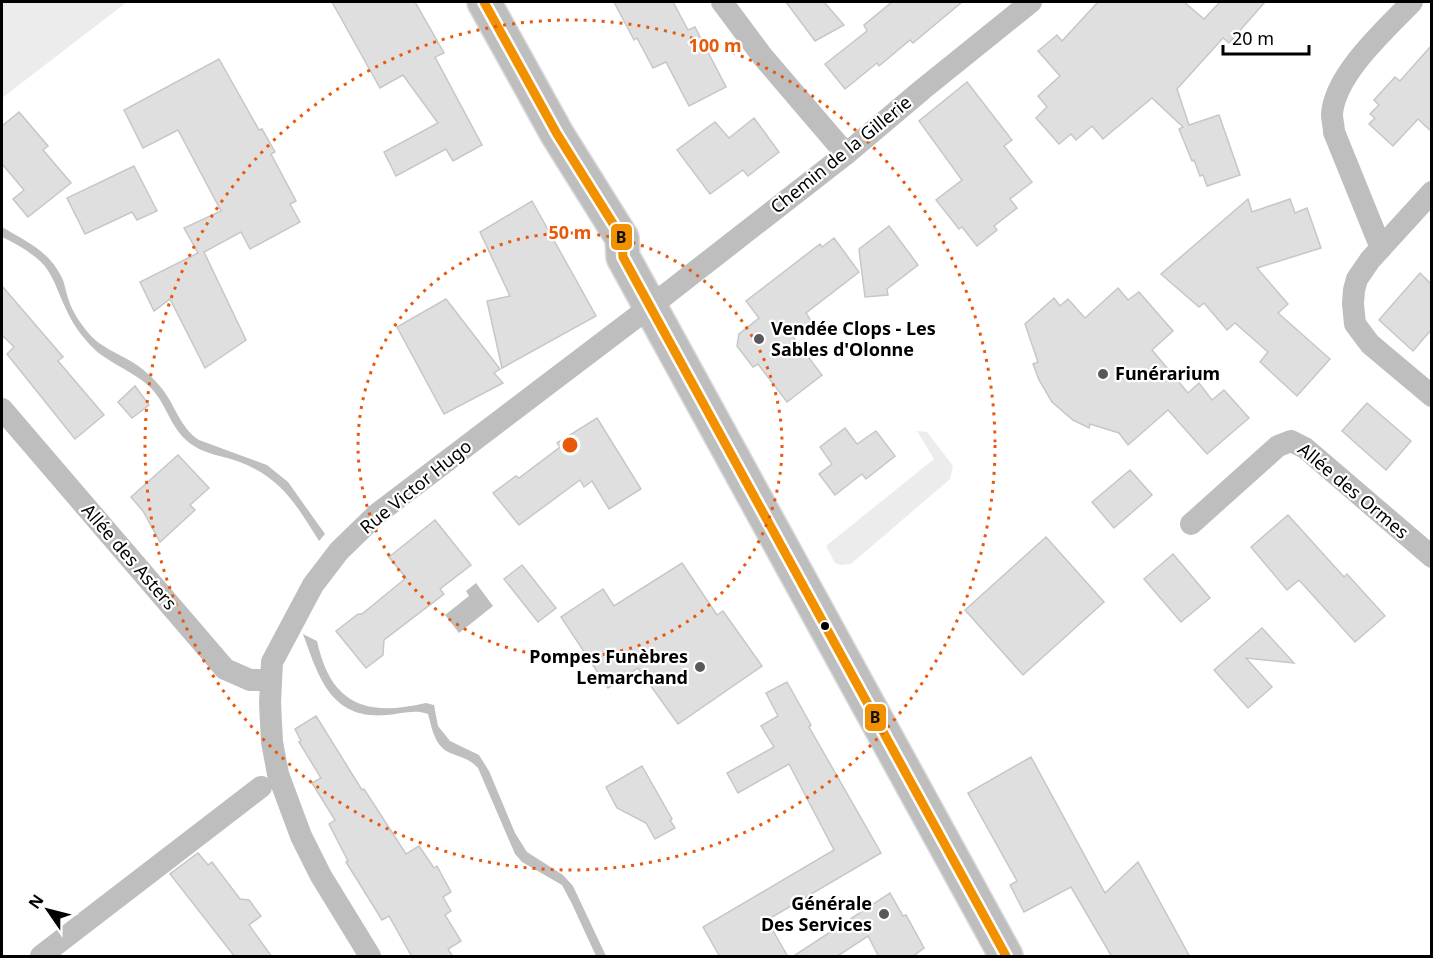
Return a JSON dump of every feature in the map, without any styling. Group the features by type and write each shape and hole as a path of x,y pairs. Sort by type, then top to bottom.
{"main road":[{"path":"484,2 557,134 622,238 623,257 1006,957"}],"street":[{"path":"722,2 763,57 846,154"},
{"name":"Chemin de la Gillerie","path":"651,306 846,154 1031,2"},
{"path":"1381,248 1334,132 1332,114 1336,95 1358,59 1412,2"},
{"path":"1431,192 1381,248 1357,279 1354,290 1355,324 1370,344 1431,396"},
{"name":"Rue Victor Hugo","path":"370,957 321,876 301,836 278,774 272,732 272,662 288,628 313,585 339,551 377,514 651,306"},
{"name":"Allée des Asters","path":"2,409 225,669 250,680 271,680"},
{"name":"Allée des Ormes","path":"1191,524 1278,446 1291,441 1305,448 1431,558"},
{"path":"41,957 261,787"}],"shaded area":[{"path":"2,2 127,2 2,98"},
{"path":"2,227 45,254 58,270 72,308 92,337 136,364 152,378 192,435 199,440 267,465 288,482 325,534 319,541 294,503 276,483 252,467 194,446 180,434 151,388 97,352 71,319 45,266 36,257 2,237"},
{"path":"917,431 927,432 953,466 950,479 851,564 835,563 826,546 934,459"},
{"path":"476,583 493,606 459,633 445,615 469,596 466,591"},
{"path":"303,634 317,641 323,663 332,680 354,701 386,708 426,703 434,705 438,726 450,741 479,755 489,771 515,833 527,852 563,875 573,886 606,956 596,956 562,885 522,862 515,854 478,768 443,749 434,735 428,714 413,712 368,715 352,711 330,693 315,666"}],"building":[{"path":"332,2 415,2 444,53 435,57 482,145 453,161 446,149 396,176 384,152 438,123 403,75 380,88"},
{"path":"614,2 673,2 688,30 695,27 726,87 689,106 666,62 653,68 637,38 634,40"},
{"path":"786,2 824,2 844,25 815,41"},
{"path":"892,2 962,2 913,43 910,40 879,66 877,63 845,89 825,64 867,31 864,25"},
{"path":"1098,2 1184,2 1204,19 1220,2 1265,2 1229,43 1223,38 1177,89 1189,125 1219,115 1240,175 1207,186 1194,160 1192,161 1179,129 1183,127 1152,98 1103,139 1092,126 1076,140 1071,134 1059,144 1036,118 1047,107 1038,96 1060,76 1038,51 1057,35 1062,41"},
{"path":"1431,46 1431,131 1418,119 1393,146 1369,124 1375,118 1370,114 1379,105 1374,100 1395,77 1400,81"},
{"path":"219,59 259,130 262,129 275,152 271,154 296,201 290,204 300,222 250,249 241,232 204,252 246,340 205,368 170,299 154,311 140,282 198,253 184,228 221,211 178,130 143,148 124,110"},
{"path":"967,82 1012,140 1004,146 1032,182 1010,199 1017,208 994,226 997,230 977,246 962,227 959,229 936,200 962,180 919,121"},
{"path":"19,112 48,146 43,150 71,183 28,217 13,199 24,190 2,164 2,126"},
{"path":"754,118 779,152 748,176 743,170 710,194 677,150 715,122 729,138"},
{"path":"134,166 157,211 137,220 132,212 85,234 67,198"},
{"path":"1248,199 1252,212 1290,199 1295,213 1307,208 1321,248 1257,268 1288,304 1278,313 1330,359 1297,396 1260,362 1268,352 1235,323 1227,330 1204,303 1199,307 1161,274"},
{"path":"532,201 596,316 502,368 487,301 510,296 480,232"},
{"path":"889,226 918,265 887,289 888,295 865,297 859,249"},
{"path":"834,238 859,272 806,313 812,322 793,337 822,375 787,402 758,364 753,367 737,346 739,334 759,318 746,301 820,244 822,247"},
{"path":"1420,273 1431,284 1431,330 1413,351 1379,320"},
{"path":"2,286 63,357 58,361 104,415 75,439 7,354 14,347 2,335"},
{"name":"Funérarium","path":"1118,288 1128,300 1139,292 1173,331 1152,350 1188,393 1199,383 1212,400 1224,390 1249,418 1207,454 1168,410 1128,445 1119,433 1090,424 1089,428 1073,420 1052,402 1039,380 1033,364 1038,362 1025,324 1054,298 1060,306 1068,299 1085,318"},
{"path":"446,299 500,369 494,373 503,383 444,414 397,327"},
{"path":"135,386 149,405 132,418 118,402"},
{"path":"1367,403 1411,441 1386,470 1342,431"},
{"path":"597,418 641,489 609,509 592,481 584,487 580,480 519,525 493,493 516,476 519,478 560,447 557,443"},
{"path":"845,428 857,444 876,431 895,456 866,479 862,474 835,495 819,474 832,464 820,447"},
{"path":"178,455 209,488 190,505 195,510 160,542 143,511 131,497"},
{"path":"1130,470 1152,495 1114,528 1092,502"},
{"path":"1288,515 1344,577 1347,574 1385,616 1355,642 1299,580 1287,590 1251,547"},
{"path":"435,520 471,565 440,589 444,594 384,640 383,655 366,668 336,631 358,614 362,614 406,578 389,557"},
{"path":"1046,537 1104,602 1023,675 965,610"},
{"path":"1173,554 1210,598 1181,622 1144,579"},
{"path":"682,563 717,615 723,611 762,666 678,724 638,668 608,688 561,617 603,589 614,606"},
{"path":"522,565 556,608 538,622 504,579"},
{"path":"1262,628 1294,663 1246,658 1272,687 1248,708 1214,670"},
{"path":"787,682 811,725 809,727 881,853 767,920 788,957 720,957 703,927 834,850 789,764 738,793 727,773 774,747 761,726 778,716 766,693"},
{"path":"316,716 362,790 364,789 406,854 419,846 434,868 437,866 451,892 443,897 451,911 445,915 461,941 448,949 453,957 412,957 389,916 382,920 346,862 348,861 329,824 335,820 312,783 321,778 299,742 301,741 295,729"},
{"path":"1031,757 1105,893 1138,862 1190,957 1112,957 1071,887 1024,912 1010,885 1017,881 968,793"},
{"path":"642,766 675,828 655,839 646,823 617,808 606,787"},
{"path":"198,853 208,865 212,862 240,899 249,900 261,916 249,925 272,957 235,957 170,874"},
{"path":"890,893 903,916 906,915 924,948 912,957 879,957 868,936 836,957 792,957"}],"transit line":[{"name":"B","path":"484,2 557,134 622,238 623,257 1006,956"}],"place":[{"name":"Vendée Clops - Les Sables d'Olonne","path":"759,339"},
{"name":"Funérarium","path":"1103,374"},
{"name":"Pompes Funèbres Lemarchand","path":"700,667"},
{"name":"Générale Des Services","path":"884,914"}]}
